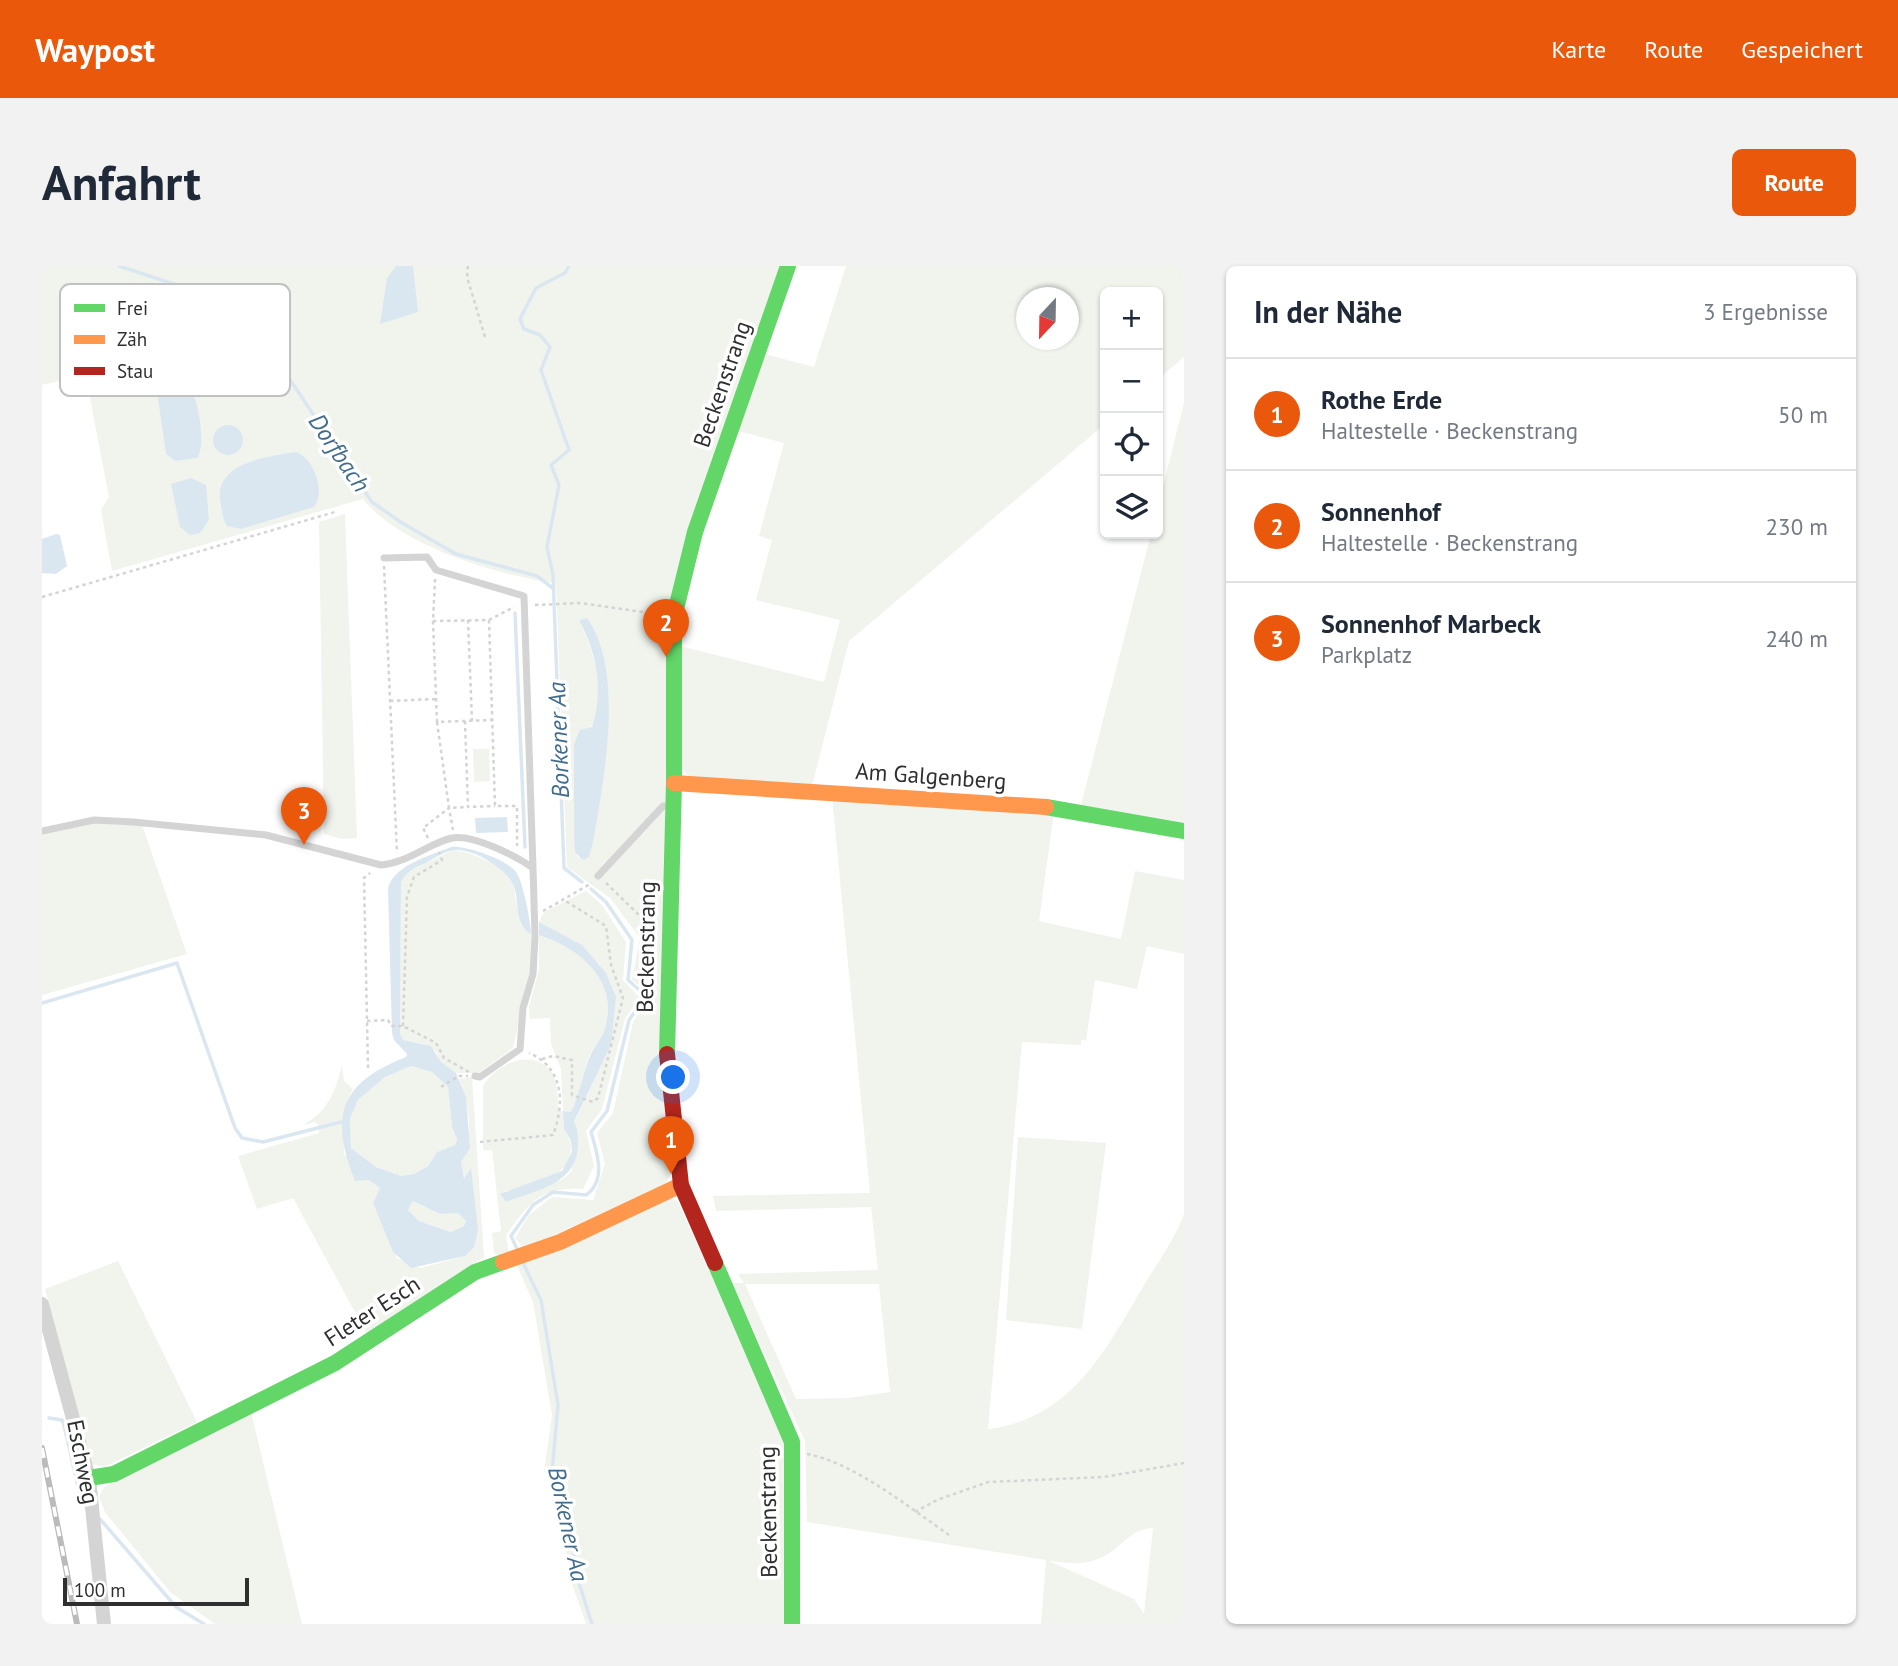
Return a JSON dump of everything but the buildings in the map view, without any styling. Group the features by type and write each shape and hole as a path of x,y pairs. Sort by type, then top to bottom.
{"street":[{"name":"Beckenstrang","path":"788,266 695,531 674,617 674,783 667,1052 681,1185 792,1442 792,1624"},
{"name":"Am Galgenberg","path":"674,783 1058,808 1184,831"},
{"name":"Fleter Esch","path":"89,1478 114,1474 335,1363 475,1272 560,1242 681,1185"},
{"name":"Eschweg","path":"42,1304 89,1478 104,1624"}],"lane":[{"path":"384,558 427,556 436,570 524,596 522,605 535,917 533,974 523,1008 520,1049 480,1077 475,1076"},
{"path":"598,876 663,806 673,806"},
{"path":"42,831 94,820 147,823 266,835 382,865 398,863 452,838 517,856 533,868"}],"path":[{"path":"468,266 467,277 485,337"},
{"path":"42,597 335,512"},
{"path":"384,558 398,863"},
{"path":"436,570 433,621 435,699 452,838"},
{"path":"433,621 489,620 508,608 522,605 559,606 580,603 674,617"},
{"path":"468,620 472,721"},
{"path":"489,620 495,806"},
{"path":"390,701 435,699"},
{"path":"437,722 493,720"},
{"path":"465,721 468,807"},
{"path":"432,848 423,828 449,807 517,806 517,856"},
{"path":"403,1026 407,897 414,877 442,860 441,857"},
{"path":"368,1068 364,878 382,865"},
{"path":"535,917 587,889 598,876 639,915 646,938"},
{"path":"542,1059 553,1056 572,1060 572,1095 583,1101 593,1102 598,1098 623,998 611,965 606,926 564,900"},
{"path":"367,1021 388,1020 391,1026 403,1026 436,1043 444,1058 475,1076"},
{"path":"480,1142 554,1135 561,1107 557,1075 542,1059 520,1049"},
{"path":"441,1087 459,1076"},
{"path":"793,1451 827,1459 952,1537"},
{"path":"915,1512 937,1500 988,1482 1104,1477 1184,1463"}],"shaded area":[{"path":"42,266 781,266 668,624 674,1169 665,1184 524,1249 515,1238 529,1215 552,1197 593,1200 605,1164 597,1133 613,1113 633,1022 651,995 632,980 640,938 610,898 567,867 556,583 507,574 452,556 401,531 363,499 112,571 101,510 109,497 90,396 290,396 290,284 60,284 60,381 42,385","holes":["587,618 604,660 608,702 594,838 578,858 574,839 574,744 588,730 596,717 599,704 594,659 579,620"]},
{"path":"396,266 413,266 418,312 380,324 387,278"},
{"path":"846,266 1184,266 1184,357 1163,375 1163,287 1100,287 1100,428 849,641 812,786 689,777 678,764 676,645 824,682 840,620 756,600 772,540 759,536 784,443 738,431 764,354 814,367"},
{"path":"158,396 194,396 200,420 200,452 197,458 175,461 166,454"},
{"path":"1184,403 1184,824 1081,805 1150,539 1163,539 1163,486"},
{"path":"228,425 234,426 242,434 242,446 234,454 228,455 222,454 214,446 213,440 214,434 222,426"},
{"path":"296,452 308,461 316,476 319,493 314,507 241,529 227,526 222,514 220,491 224,480 232,471 256,460"},
{"path":"191,478 206,485 209,520 200,533 190,535 180,527 171,484"},
{"path":"345,514 357,838 342,839 324,834 319,522"},
{"path":"60,535 67,566 56,574 42,573 42,539"},
{"path":"587,618 599,640 606,666 609,725 594,838 589,857 583,860 575,852 574,744 580,730 592,727 598,699 594,659 579,620"},
{"path":"473,749 489,749 490,781 474,782"},
{"path":"832,797 1054,812 1039,921 1043,922 1121,939 1135,871 1184,880 1184,954 1147,946 1137,989 1095,980 1086,1040 1081,1040 1081,1045 1022,1042 988,1429 1017,1423 1042,1412 1083,1378 1116,1333 1171,1241 1184,1214 1184,1624 1041,1624 1046,1560 807,1522 805,1441 732,1283 744,1283 738,1274 878,1270 871,1207 716,1211 713,1196 870,1193","holes":["745,1284 879,1284 890,1392 849,1398 796,1399","1153,1528 1144,1614 1134,1599 1049,1561 1088,1562 1108,1554 1137,1532"]},
{"path":"507,817 508,832 476,833 475,818"},
{"path":"103,822 142,825 187,954 42,995 42,833"},
{"path":"451,847 486,854 516,872 528,912 531,934 521,923 514,887 507,875 478,855 462,850 447,852 411,870 401,882 400,1034 403,1040 431,1046 441,1062 456,1073 466,1097 470,1148 461,1162 464,1179 471,1168 478,1230 474,1247 465,1256 411,1268 393,1252 373,1203 380,1188 369,1180 355,1181 347,1158 342,1120 346,1104 354,1090 367,1078 407,1054 394,1040 392,1033 388,888 405,867","holes":["411,1066 432,1072 448,1087 452,1127 457,1139 455,1145 437,1152 428,1166 414,1174 401,1176 376,1167 351,1148 350,1119 358,1100 385,1077","413,1201 440,1214 458,1213 466,1221 464,1226 451,1232 419,1221 408,1210"]},
{"path":"453,850 495,864 513,883 520,924 531,934 530,973 513,1048 479,1073 456,1073 440,1062 436,1051 423,1044 403,1040 400,1034 401,882 407,872"},
{"path":"586,891 602,905 626,942 623,980 640,998 625,1019 602,1109 586,1131 594,1166 583,1189 556,1190 537,1198 506,1235 509,1253 498,1255 494,1253 492,1233 501,1231 492,1150 483,1150 483,1086 506,1065 525,1059 535,1061 552,1073 557,1086 558,1111 563,1111 561,1069 551,1044 550,1018 530,1019 529,1007 539,969 539,935 569,949 593,969 606,995 608,1011 604,1032 589,1056 571,1112 564,1111 564,1128 571,1146 569,1159 564,1167 547,1180 525,1188 505,1191 506,1202 563,1179 572,1171 574,1123 611,1045 610,982 604,971 570,940 539,922 544,912"},
{"path":"539,922 582,945 606,973 616,997 611,1045 574,1122 578,1144 571,1168 554,1184 506,1202 500,1194 562,1171 572,1152 571,1141 564,1129 563,1111 571,1112 590,1056 604,1032 608,1011 601,981 593,969 569,949 539,935"},
{"path":"342,1065 344,1081 353,1089 348,1098 344,1154 380,1188 373,1203 397,1258 421,1268 465,1256 470,1170 464,1180 461,1162 468,1143 469,1121 466,1099 459,1079 472,1077 484,1257 369,1338 293,1198 257,1209 238,1156 319,1133 319,1125 315,1122 303,1125 319,1114 329,1100"},
{"path":"411,1066 432,1072 448,1087 452,1127 457,1139 455,1145 437,1152 428,1166 414,1174 401,1176 376,1167 351,1148 350,1119 358,1100 385,1077"},
{"path":"1018,1137 1106,1143 1082,1329 1006,1320"},
{"path":"667,1195 678,1202 787,1441 786,1624 586,1624 572,1584 555,1491 544,1471 552,1415 533,1302 517,1266"},
{"path":"413,1201 440,1214 458,1213 466,1221 464,1226 452,1232 419,1221 408,1210"},
{"path":"118,1261 197,1422 104,1467 92,1464 45,1289"},
{"path":"251,1412 302,1624 215,1624 170,1592 105,1512 99,1497 104,1487"}],"waterway":[{"name":"Dorfbach","path":"119,266 174,284"},
{"path":"569,266 565,273 536,288 520,319 524,329 540,335 550,347 541,370 569,450 551,465 559,485 547,547 553,575 564,868 582,882"},
{"name":"Dorfbach","path":"290,380 372,502 456,554 537,576 554,589"},
{"path":"515,613 525,847"},
{"path":"517,1249 511,1236 533,1205 553,1192 586,1195 596,1182 599,1166 591,1132 607,1111 629,1020 646,996 628,980 632,940 606,902 591,889"},
{"path":"42,1003 177,963 235,1128 242,1138 263,1142 341,1122"},
{"name":"Borkener Aa","path":"523,1263 541,1300 558,1405 552,1472 563,1490 579,1583 592,1624"},
{"path":"49,1418 62,1420 64,1425 81,1500"},
{"path":"100,1519 176,1607 204,1624"}],"railway":[{"path":"42,1448 77,1624"}],"traffic: fast":[{"path":"667,1054 674,783 674,617 695,532 788,266"},
{"path":"1046,807 1184,831"},
{"path":"89,1478 114,1474 335,1363 475,1272 503,1262"},
{"path":"715,1263 792,1442 792,1624"}],"traffic: slow":[{"path":"674,783 1046,807"},
{"path":"503,1262 560,1242 681,1185"}],"traffic: jam":[{"path":"667,1054 681,1185 715,1263"}],"place":[{"name":"Sonnenhof","path":"666,657"},
{"name":"Sonnenhof Marbeck","path":"304,845"},
{"name":"Rothe Erde","path":"671,1174"}]}
